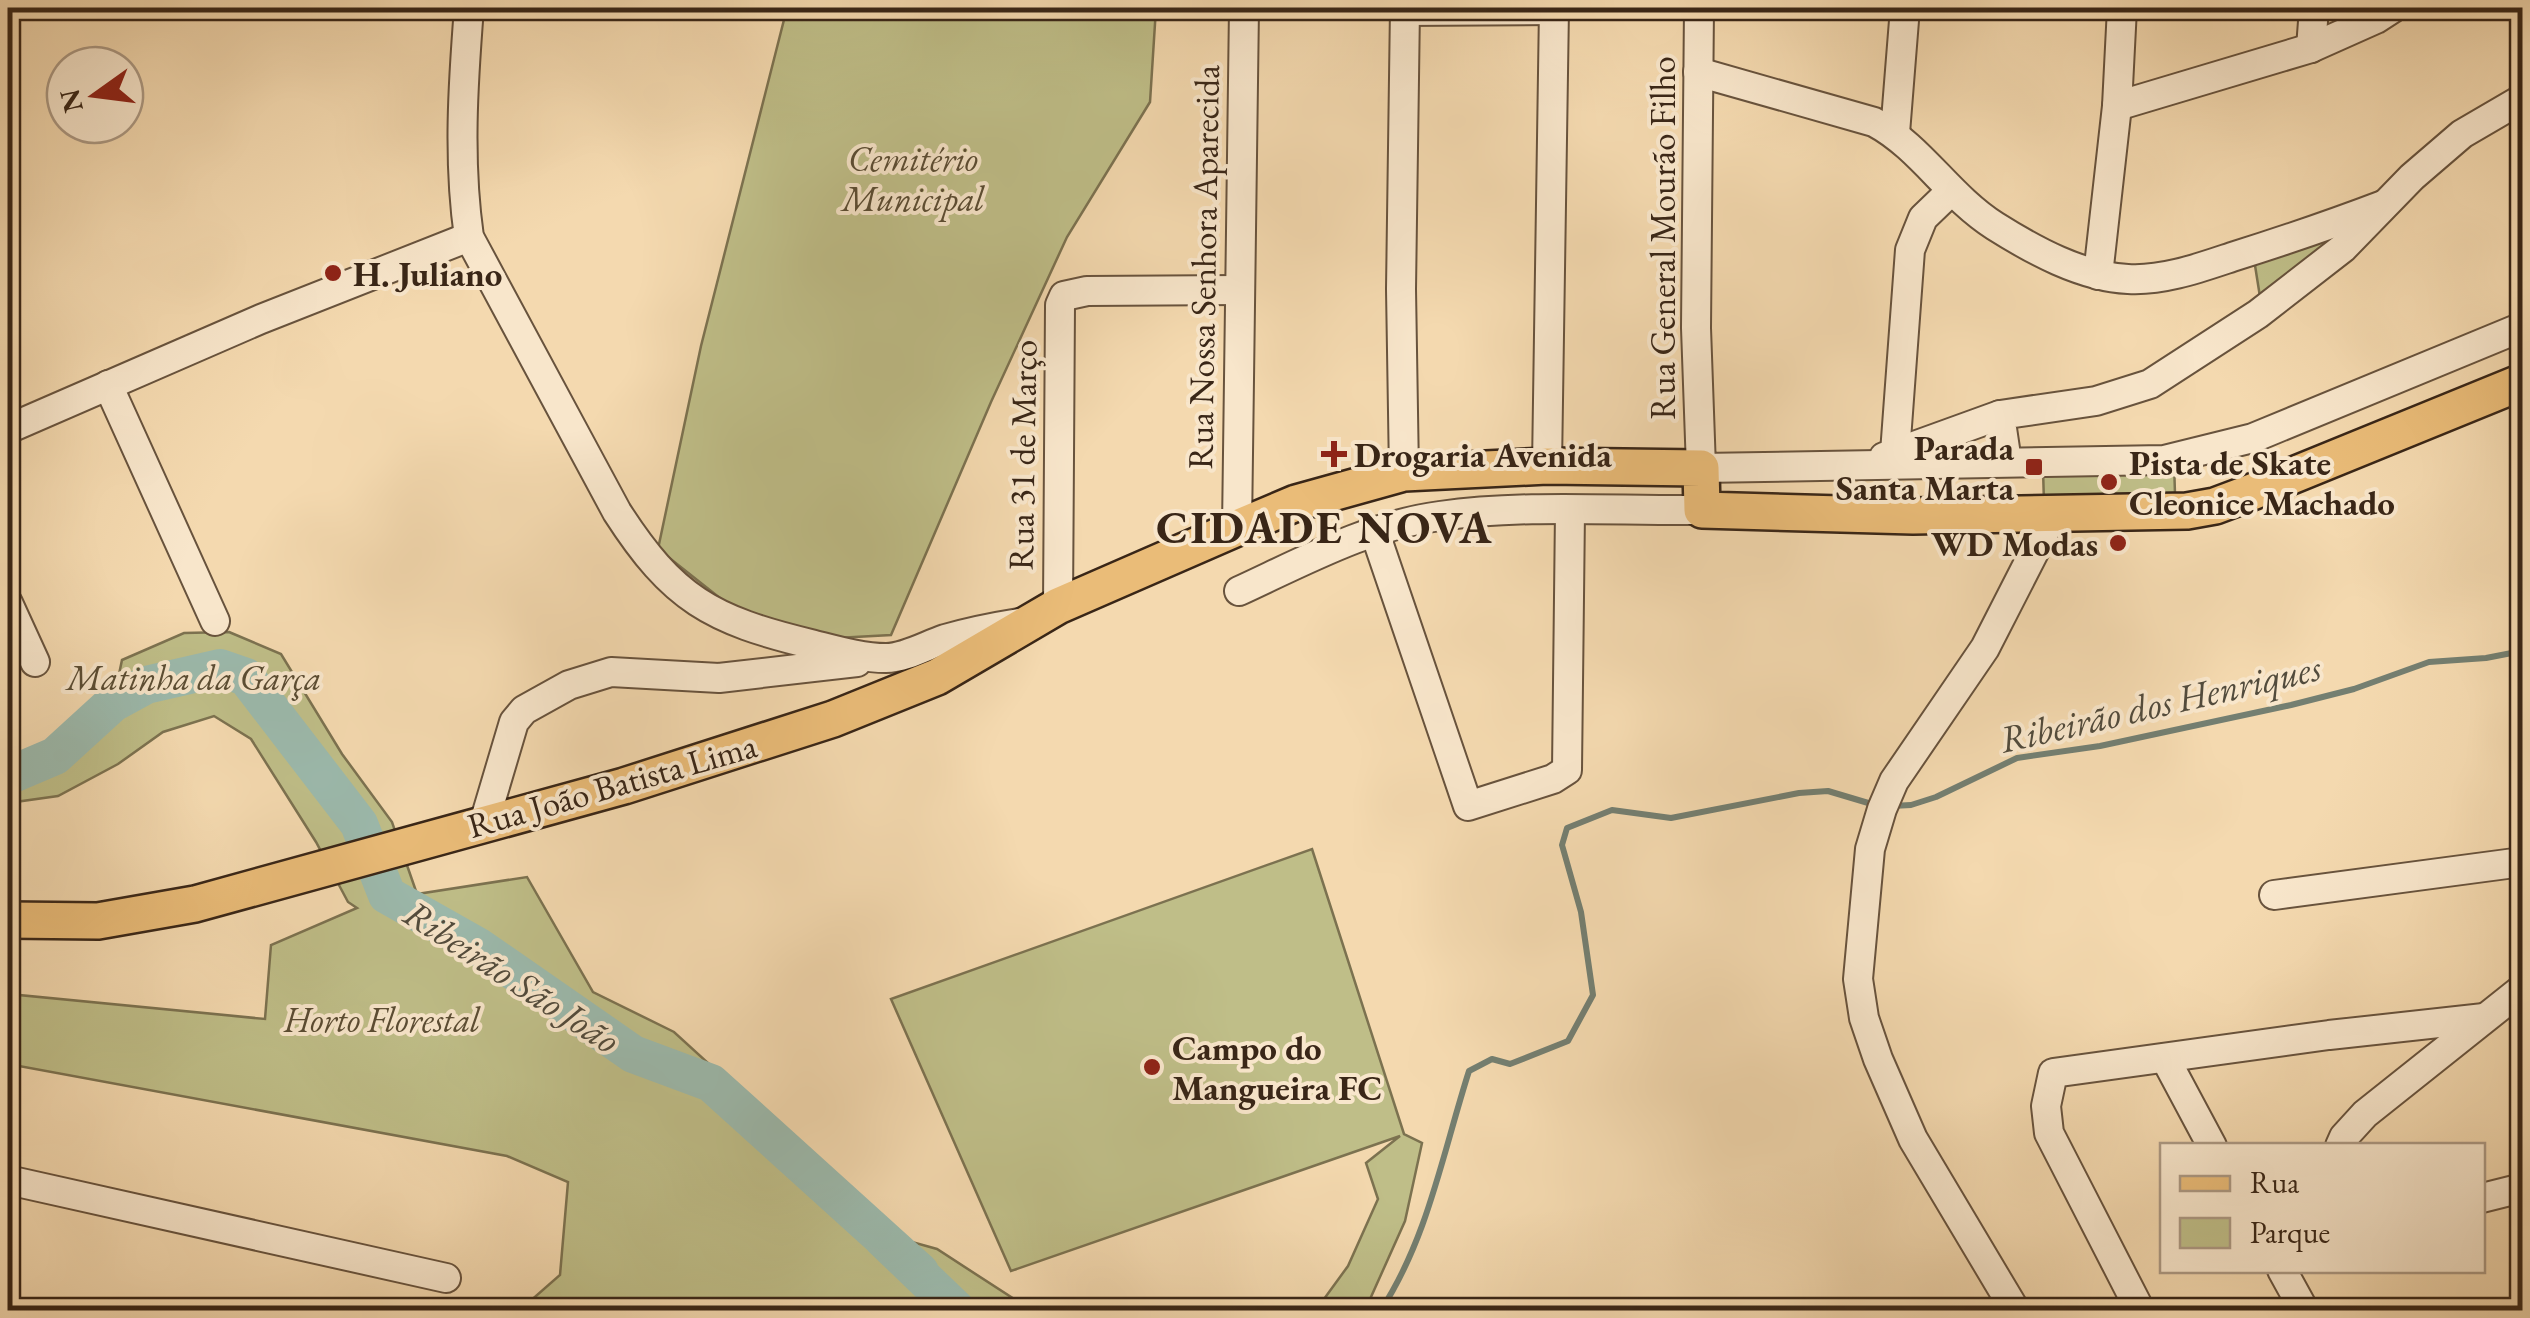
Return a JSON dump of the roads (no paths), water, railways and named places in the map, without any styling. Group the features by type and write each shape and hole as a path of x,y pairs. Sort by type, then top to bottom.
{"main road":[{"path":"1701,468 1702,510 1913,516 2188,511 2214,506 2522,382"},
{"name":"Rua João Batista Lima","path":"8,920 98,921 145,915 624,786 833,719 937,677 1058,606 1237,528 1296,504 1404,473 1546,466 1701,468"}],"street":[{"path":"469,8 462,190 469,237 616,512 666,579 696,603 731,622 840,652 889,658"},
{"name":"Rua Nossa Senhora Aparecida","path":"1237,528 1244,8"},
{"path":"1404,473 1406,9 1554,8 1546,466"},
{"name":"Rua General Mourão Filho","path":"1699,8 1696,328 1701,468"},
{"path":"1894,133 1904,8"},
{"path":"2098,276 2117,106 2122,8"},
{"path":"2311,48 2314,8"},
{"path":"2117,106 2311,48 2376,20 2392,8"},
{"path":"1698,72 1874,122 1894,133 1950,192 1995,226 2056,259 2098,276 2130,280 2190,270 2384,206"},
{"path":"1865,464 2000,414 2096,401 2150,384 2258,314 2343,248 2462,134 2522,99"},
{"path":"1895,453 1910,250 1923,218 1950,192"},
{"path":"8,429 261,319 469,237"},
{"name":"Rua 31 de Março","path":"1058,606 1060,305 1064,296 1087,290 1239,290"},
{"path":"1701,468 2164,460 2212,450 2314,415 2522,327"},
{"path":"108,385 215,621"},
{"path":"1994,462 2000,414"},
{"path":"1238,592 1375,533 1439,516 1702,510"},
{"path":"1375,533 1468,806 1563,775 1569,762 1570,511"},
{"path":"2015,1310 1913,1139 1878,1059 1864,1018 1858,979 1867,873 1877,823 1894,781 1985,648 2053,515"},
{"path":"8,603 35,662"},
{"path":"484,822 514,722 524,710 569,685 611,672 719,678 889,658 987,628 1026,622"},
{"path":"2274,895 2522,862"},
{"path":"2341,1143 2366,1114 2522,989"},
{"path":"2140,1310 2049,1133 2046,1106 2053,1073 2484,1018"},
{"path":"2165,1058 2210,1143"},
{"path":"8,1180 446,1278"},
{"path":"2485,1197 2522,1188"},
{"path":"2284,1273 2304,1310"}],"waterway":[{"name":"Ribeirão dos Henriques","path":"1892,806 1936,797 2017,758 2100,746 2291,705 2354,689 2429,662 2522,651"},
{"name":"Ribeirão São João","path":"8,776 55,756 113,703 146,685 220,668 246,677 359,824 387,895 479,947 633,1054 711,1083 957,1310"},
{"name":"Ribeirão dos Henriques","path":"1381,1310 1423,1224 1469,1071 1492,1059 1510,1064 1568,1041 1593,995 1581,912 1562,845 1567,828 1612,810 1671,818 1799,793 1828,791 1875,805"}],"place":[{"name":"H. Juliano","path":"333,273"},
{"name":"Drogaria Avenida","path":"1334,454"},
{"name":"Parada Santa Marta","path":"2034,467"},
{"name":"Pista de Skate Cleonice Machado","path":"2109,482"},
{"name":"WD Modas","path":"2118,543"},
{"name":"Campo do Mangueira FC","path":"1152,1067"}],"district":[{"name":"CIDADE NOVA","path":"1325,527"}],"park label":[{"name":"Cemitério Municipal","path":"913,178"},
{"name":"Matinha da Garça","path":"194,677"},
{"name":"Horto Florestal","path":"382,1019"}]}
